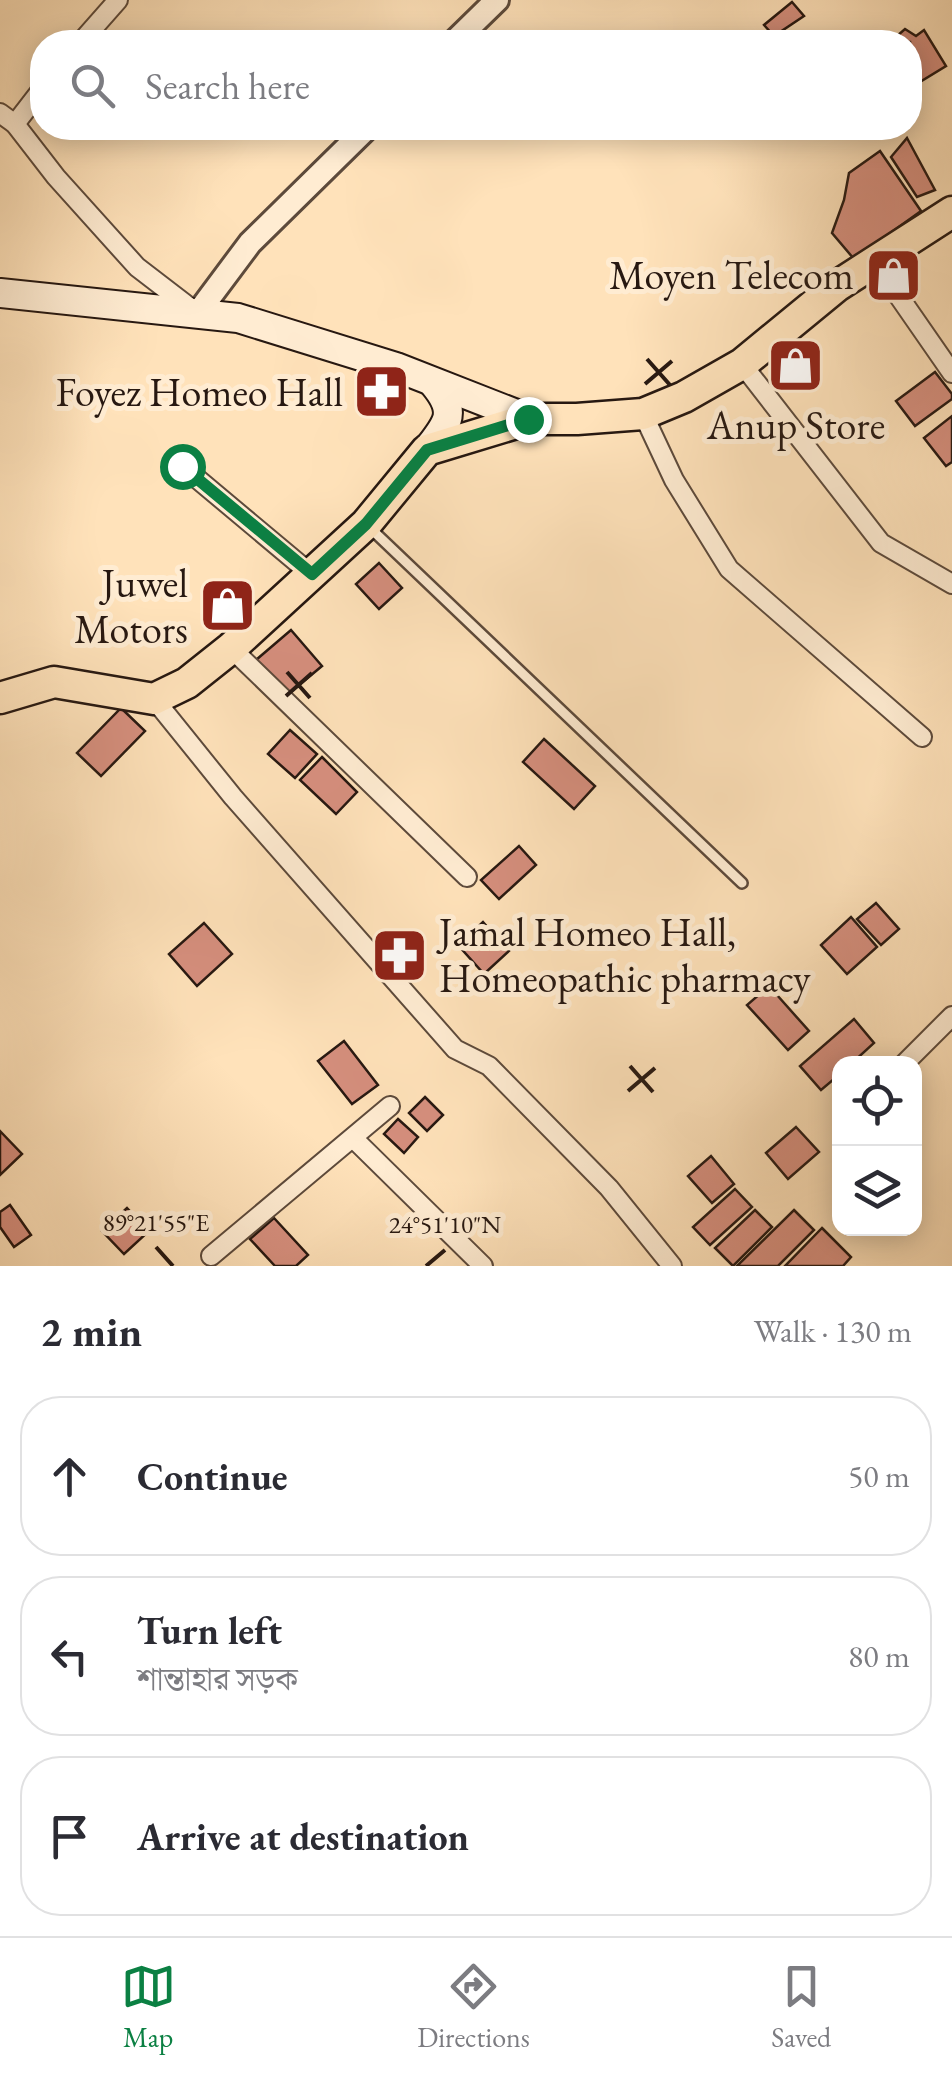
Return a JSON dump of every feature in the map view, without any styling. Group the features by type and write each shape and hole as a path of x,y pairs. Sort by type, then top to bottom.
{"main road":[{"path":"427,450 528,419 643,414 684,397 742,364 837,286 952,212"},
{"path":"0,293 238,318 396,367 528,419"},
{"path":"0,698 54,682 154,699 186,683 231,648 366,524 447,422 447,399 434,384"}],"street":[{"path":"92,30 118,0"},
{"path":"466,30 497,0"},
{"path":"30,99 8,118 138,267 198,314 250,243 355,140"},
{"path":"875,262 952,373"},
{"path":"742,364 881,543 952,584"},
{"path":"643,414 674,480 729,570 922,737"},
{"path":"182,466 312,574"},
{"path":"231,648 467,877"},
{"path":"154,699 233,797 454,1049 489,1066 610,1188 672,1266"},
{"path":"912,1056 951,1018"},
{"path":"211,1256 390,1106"},
{"path":"353,1138 483,1266"}],"lane":[{"path":"366,524 742,883"}],"building":[{"path":"792,2 804,16 783,30 769,30 764,25"},
{"path":"924,30 946,66 922,81"},
{"path":"908,140 935,190 917,197 891,157"},
{"path":"880,151 921,211 854,259 832,233 849,173"},
{"path":"935,372 952,399 915,426 896,401"},
{"path":"952,416 952,462 946,466 924,438"},
{"path":"379,563 402,588 379,609 356,584"},
{"path":"291,630 322,666 286,696 256,660"},
{"path":"121,708 145,731 101,776 77,753"},
{"path":"290,730 317,754 295,778 268,754"},
{"path":"544,739 595,786 574,809 523,762"},
{"path":"322,757 357,792 336,814 300,780"},
{"path":"519,846 536,865 499,899 481,880"},
{"path":"876,903 899,929 881,945 857,919"},
{"path":"851,917 877,947 847,974 821,945"},
{"path":"483,922 509,951 484,974 458,945"},
{"path":"204,923 232,954 197,986 169,954"},
{"path":"769,986 809,1031 788,1050 747,1005"},
{"path":"854,1019 874,1043 860,1056 832,1056 832,1081 821,1090 800,1066"},
{"path":"344,1041 378,1085 352,1104 318,1061"},
{"path":"425,1097 443,1115 427,1131 409,1113"},
{"path":"398,1119 418,1137 404,1153 384,1134"},
{"path":"796,1127 819,1152 788,1179 766,1153"},
{"path":"0,1131 22,1154 0,1175"},
{"path":"711,1156 734,1184 712,1203 688,1176"},
{"path":"735,1189 752,1207 710,1245 693,1227"},
{"path":"10,1205 31,1235 14,1247 0,1227 0,1212"},
{"path":"127,1208 149,1231 124,1254 102,1231"},
{"path":"755,1210 772,1227 733,1266 715,1248"},
{"path":"794,1210 814,1230 778,1266 737,1266"},
{"path":"274,1218 308,1255 296,1266 275,1266 250,1239"},
{"path":"822,1228 851,1257 843,1266 785,1266"}],"place":[{"name":"Moyen Telecom","path":"893,275"},
{"name":"Anup Store","path":"796,366"},
{"name":"Foyez Homeo Hall","path":"382,392"},
{"name":"Juwel Motors","path":"227,606"},
{"name":"Jamal Homeo Hall, Homeopathic pharmacy","path":"400,955"}],"route":[{"path":"182,466 312,574 366,524 427,450 528,419"}]}
